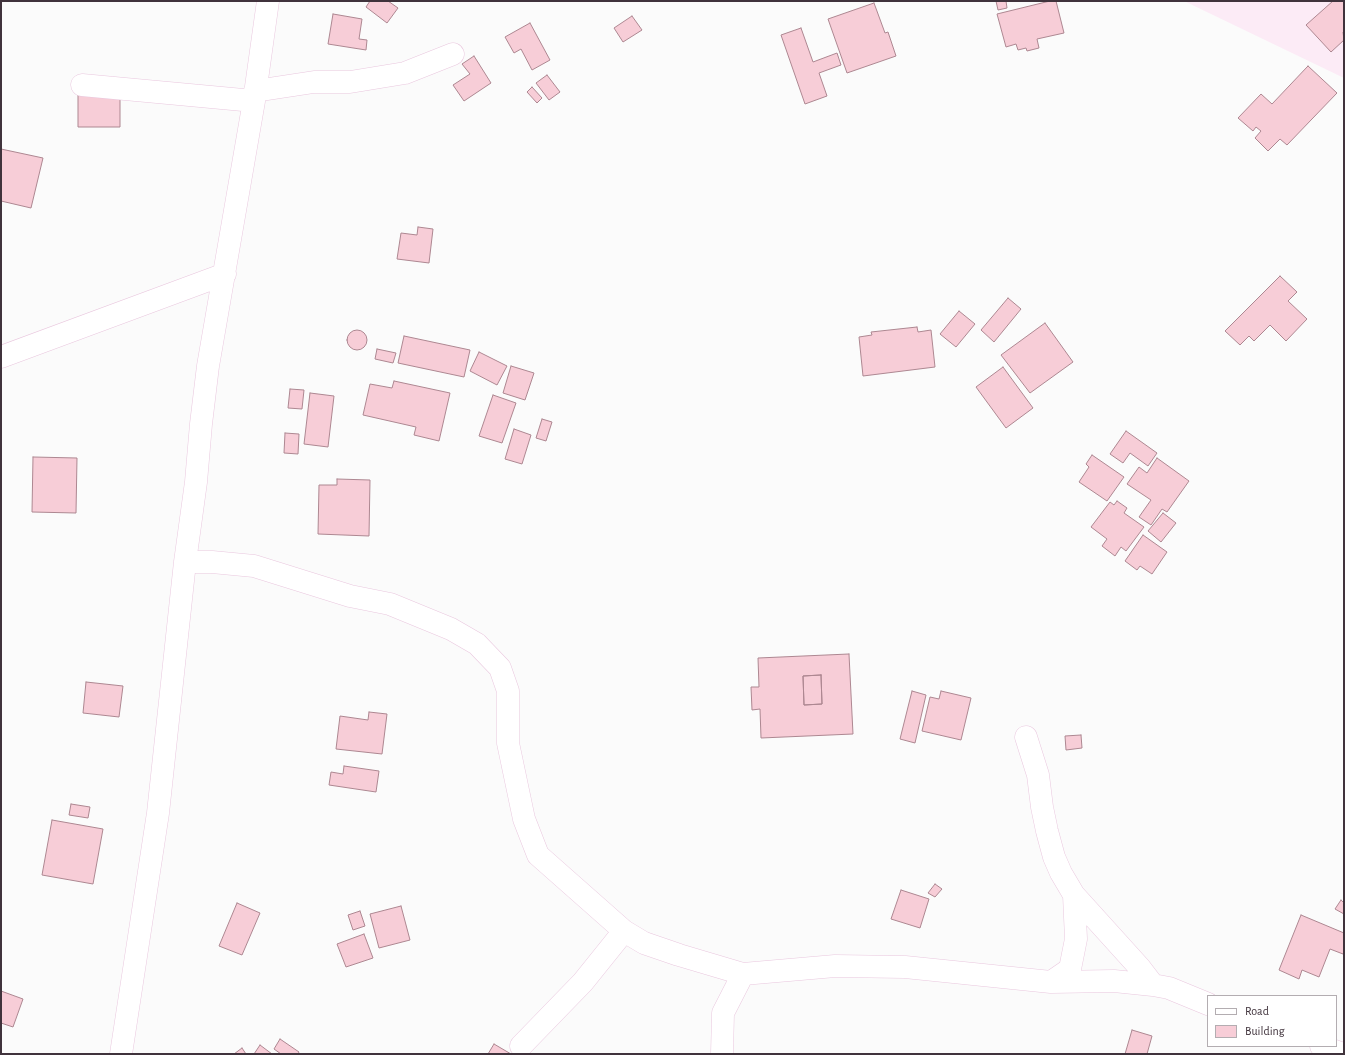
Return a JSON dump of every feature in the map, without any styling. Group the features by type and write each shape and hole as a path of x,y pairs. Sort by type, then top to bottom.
{"street":[{"path":"121,1054 158,813 208,366 225,274 268,1"},
{"path":"82,85 254,96 314,82 350,82 405,74 453,54"},
{"path":"1,357 225,274"},
{"path":"185,562 212,562 254,566 350,596 390,604 450,628 477,644 500,668 508,691 508,743 524,819 538,855 624,931 644,943 743,974 835,966 897,967 1051,982 1114,981 1153,985 1169,988 1207,1004"},
{"path":"1026,737 1038,774 1042,807 1054,857 1061,874 1074,895 1140,968 1153,985"},
{"path":"1051,982 1070,969 1076,939 1074,895"},
{"path":"521,1046 583,982 624,931"},
{"path":"722,1054 724,1013 743,974"},
{"path":"1324,1047 1343,1054"}],"shaded area":[{"path":"1184,1 1344,1 1344,78"}],"building":[{"path":"370,1 388,1 398,8 387,23 366,7"},
{"path":"996,1 1006,1 1007,8 998,10"},
{"path":"1050,1 1056,1 1064,33 1037,39 1039,48 1027,51 1026,48 1018,50 1016,44 1006,47 997,14"},
{"path":"1333,1 1344,1 1344,40 1331,52 1306,25"},
{"path":"874,3 885,33 888,32 896,56 847,73 828,19"},
{"path":"333,14 362,19 359,39 367,40 366,50 328,44"},
{"path":"632,16 642,30 623,42 614,28"},
{"path":"530,23 550,60 532,70 521,49 514,53 505,37"},
{"path":"801,28 813,62 837,53 841,65 819,73 827,96 805,104 781,35"},
{"path":"474,56 491,83 464,101 453,85 470,74 462,64"},
{"path":"1308,66 1337,93 1287,145 1280,139 1268,151 1255,138 1261,131 1256,127 1253,131 1238,118 1261,94 1272,104"},
{"path":"547,75 560,92 549,100 536,83"},
{"path":"532,87 542,98 537,103 527,92"},
{"path":"120,93 120,127 78,127 78,94"},
{"path":"1,149 43,158 31,208 1,201"},
{"path":"418,227 433,229 429,263 397,259 401,233 417,235"},
{"path":"1280,276 1297,292 1288,301 1307,319 1286,341 1270,325 1254,341 1249,336 1240,345 1225,331"},
{"path":"1008,298 1021,309 994,342 981,330"},
{"path":"959,311 975,324 956,347 940,334"},
{"path":"1045,323 1073,362 1030,393 1001,355"},
{"path":"917,327 918,332 931,330 935,367 863,376 859,337 872,335 871,332"},
{"path":"357,330 364,333 367,340 364,347 357,350 350,347 347,340 350,333"},
{"path":"404,336 470,350 464,377 398,363"},
{"path":"377,349 396,353 393,363 375,359"},
{"path":"479,352 507,366 497,385 470,371"},
{"path":"511,366 534,373 525,400 503,393"},
{"path":"1003,367 1033,408 1006,428 976,387"},
{"path":"394,381 450,393 439,441 414,435 416,427 363,415 370,384 392,388"},
{"path":"290,389 304,390 302,409 288,408"},
{"path":"310,393 334,396 328,447 304,444"},
{"path":"493,395 516,403 502,443 479,436"},
{"path":"542,419 552,422 546,441 536,438"},
{"path":"514,429 531,435 522,464 505,459"},
{"path":"1126,431 1157,453 1148,466 1130,453 1123,463 1110,454"},
{"path":"285,433 299,434 298,454 284,453"},
{"path":"1092,455 1124,477 1107,501 1079,482 1089,467 1086,464"},
{"path":"33,457 77,458 76,513 32,512"},
{"path":"1157,458 1189,481 1167,512 1162,509 1151,525 1139,517 1151,500 1127,484 1139,467 1147,473"},
{"path":"337,479 370,480 369,536 318,534 319,485 337,485"},
{"path":"1117,501 1127,508 1124,513 1144,527 1126,551 1121,547 1115,556 1102,546 1107,539 1091,527 1110,502 1114,505"},
{"path":"1163,513 1176,523 1161,542 1148,531"},
{"path":"1143,535 1167,552 1152,574 1140,566 1137,570 1125,561"},
{"path":"849,654 853,734 761,738 760,709 752,710 751,687 759,687 758,658","holes":["821,675 822,704 804,705 803,676"]},
{"path":"821,675 822,704 804,705 803,676"},
{"path":"86,682 123,686 119,717 83,713"},
{"path":"912,691 926,695 915,743 900,739"},
{"path":"941,691 971,698 961,740 922,731 930,697 939,699"},
{"path":"369,712 387,714 382,754 336,749 340,716 368,720"},
{"path":"1081,735 1082,748 1066,750 1065,736"},
{"path":"344,766 379,771 376,792 329,785 331,772 343,774"},
{"path":"71,804 90,807 88,818 69,815"},
{"path":"52,820 103,829 93,884 42,875"},
{"path":"935,884 942,889 935,897 928,893"},
{"path":"901,890 929,899 920,928 891,919"},
{"path":"1341,900 1344,903 1344,914 1335,909"},
{"path":"237,903 260,913 242,955 219,946"},
{"path":"401,906 410,940 379,948 370,914"},
{"path":"360,911 365,926 353,930 348,915"},
{"path":"1301,915 1344,933 1343,954 1330,949 1319,977 1302,970 1299,979 1279,970"},
{"path":"364,934 373,958 346,967 337,944"},
{"path":"1,991 23,999 13,1027 1,1023"},
{"path":"1132,1030 1152,1036 1147,1054 1125,1054"},
{"path":"280,1039 299,1052 298,1054 281,1054 274,1049"},
{"path":"494,1044 511,1054 488,1054"},
{"path":"260,1045 272,1054 254,1054"},
{"path":"242,1048 246,1054 234,1054"}]}
